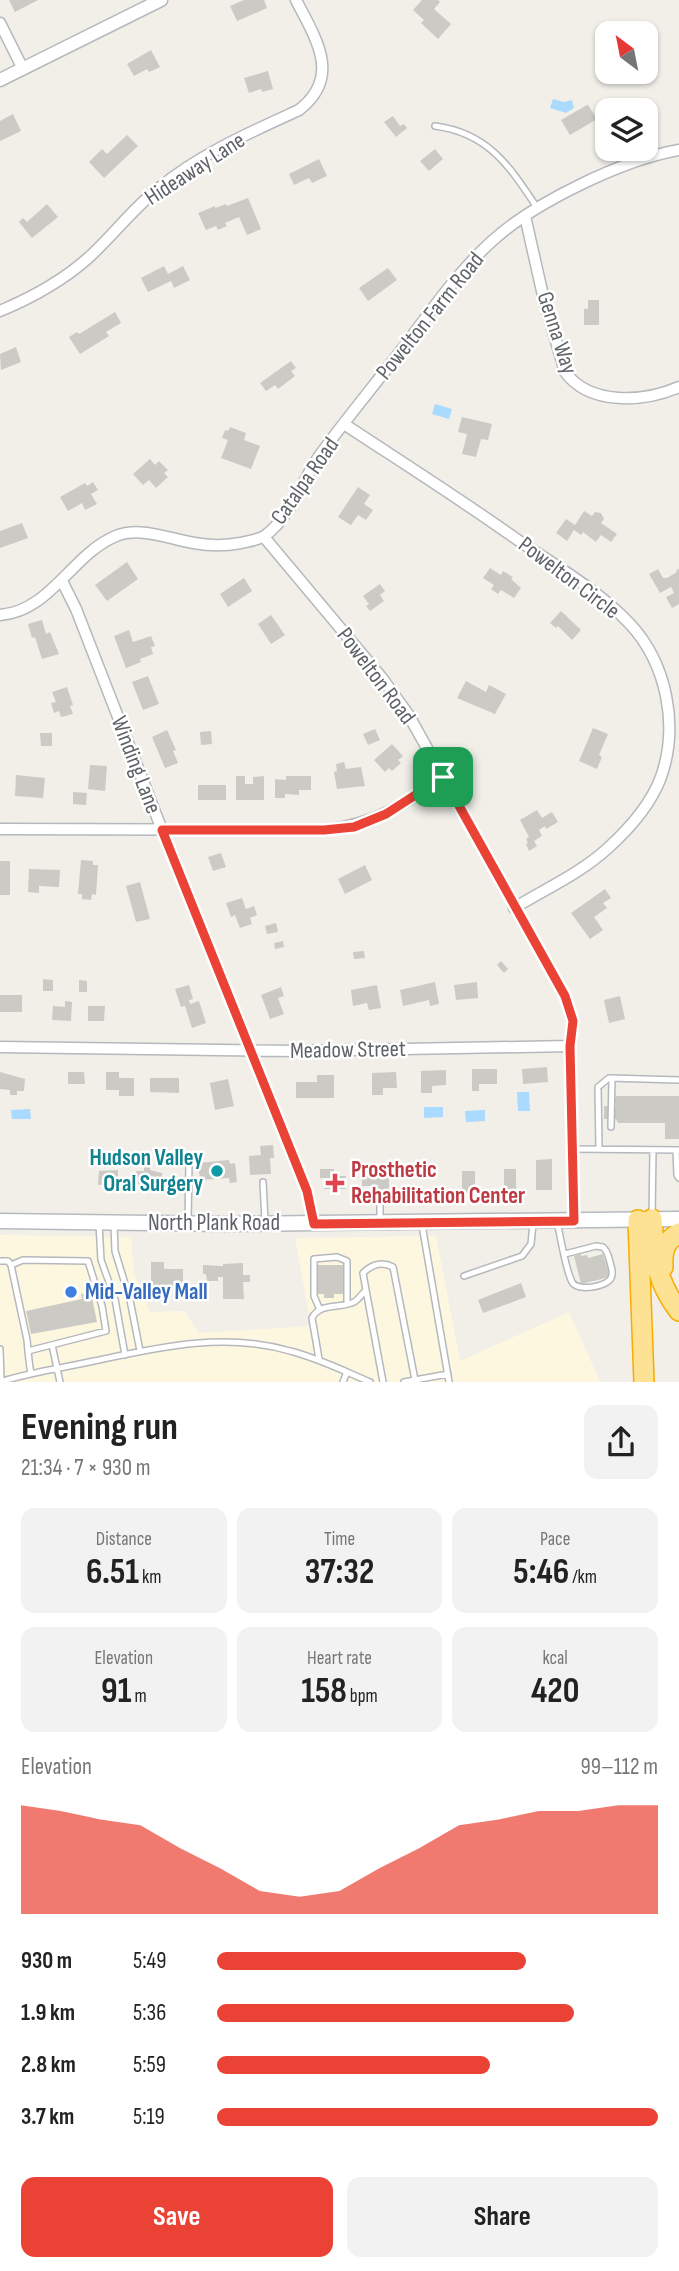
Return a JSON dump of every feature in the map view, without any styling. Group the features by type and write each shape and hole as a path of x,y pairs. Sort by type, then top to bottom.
{"highway":[{"path":"645,1220 658,1273 676,1306"},
{"path":"644,1382 645,1220"},
{"path":"676,1306 666,1283 663,1255 668,1241 679,1233"}],"main road":[{"name":"North Plank Road","path":"0,1221 314,1224 679,1219"}],"street":[{"path":"0,80 161,0"},
{"name":"Hideaway Lane","path":"0,311 67,275 88,258 162,185 215,152 299,110 310,101 322,79 322,57 296,0"},
{"path":"0,23 23,69"},
{"name":"Powelton Farm Road","path":"344,424 462,271 493,240 525,216 619,168 679,150"},
{"name":"Genna Way","path":"525,216 558,348 565,372 572,382 600,395 621,398 650,396 679,387"},
{"name":"Catalpa Road","path":"0,615 22,610 62,581 103,542 123,534 133,532 160,535 221,546 264,537 289,510 321,453 344,424"},
{"name":"Powelton Circle","path":"344,424 603,599 641,638 659,669 666,688 670,727 667,754 661,779 645,807 608,848 593,860 514,908"},
{"name":"Powelton Road","path":"264,537 382,678 408,714 565,996 573,1021 570,1046 574,1221"},
{"name":"Winding Lane","path":"62,581 76,609 307,1191 314,1224"},
{"path":"0,829 324,830 354,827 386,814 443,777"},
{"name":"Meadow Street","path":"0,1048 251,1051 570,1046"}],"lane":[{"path":"435,126 453,128 501,156 538,209"},
{"path":"599,1149 598,1087 601,1083 612,1079 679,1080"},
{"path":"611,1127 612,1079"},
{"path":"573,1149 678,1150 679,1178"},
{"path":"645,1220 653,1150"},
{"path":"188,1224 189,1162"},
{"path":"263,1182 266,1224"},
{"path":"380,1204 380,1222"},
{"path":"557,1220 565,1254 572,1282 581,1289 611,1279 608,1252 603,1247 596,1246 565,1254"},
{"path":"464,1276 522,1256 531,1244 533,1221"},
{"path":"422,1222 449,1382"},
{"path":"99,1223 101,1260 115,1299 125,1355"},
{"path":"114,1223 115,1251 130,1300 140,1352"},
{"path":"320,1310 314,1296 314,1259 337,1257 347,1261 347,1304"},
{"path":"11,1265 23,1260 88,1261 102,1306 106,1331 27,1351"},
{"path":"0,1261 8,1261 11,1265 27,1340 31,1374"},
{"path":"383,1382 363,1273 370,1266 387,1264 393,1267 415,1380"},
{"path":"319,1360 312,1318 316,1312 359,1299 366,1290"},
{"path":"0,1353 1,1381 140,1352 213,1341 250,1343 288,1350 319,1360 370,1382"},
{"path":"52,1345 61,1382"},
{"path":"343,1382 347,1372"},
{"path":"404,1382 448,1374"}],"shaded area":[{"name":"Mid-Valley Mall","path":"0,1235 131,1237 134,1272 150,1312 184,1311 199,1333 311,1326 295,1238 436,1236 460,1361 569,1312 600,1382 0,1382"}],"water":[{"path":"553,99 564,102 572,100 574,108 566,113 550,108"},
{"path":"435,404 452,409 449,419 432,414"},
{"path":"517,1092 529,1092 530,1111 518,1111"},
{"path":"424,1107 443,1107 443,1117 424,1118"},
{"path":"30,1109 31,1119 12,1119 11,1110"},
{"path":"485,1110 485,1121 466,1122 465,1111"}],"building":[{"path":"9,0 38,0 15,12"},
{"path":"244,0 264,0 267,8 237,21 230,6"},
{"path":"422,0 438,0 440,2 434,9 451,24 438,39 421,23 424,20 413,10"},
{"path":"151,50 160,67 149,72 147,69 134,76 127,64"},
{"path":"268,71 273,89 249,93 244,78"},
{"path":"588,105 595,116 595,120 570,135 561,120"},
{"path":"13,114 21,131 0,141 0,121"},
{"path":"393,116 400,126 404,124 407,128 396,137 384,122"},
{"path":"127,135 138,146 104,178 89,162 102,149 107,154"},
{"path":"435,149 443,159 429,171 420,161"},
{"path":"319,159 327,176 312,183 309,178 294,185 289,174"},
{"path":"248,198 261,229 247,235 239,217 225,223 227,226 218,230 216,226 206,230 198,213"},
{"path":"47,204 58,217 32,238 19,222 23,218 27,222"},
{"path":"164,266 168,274 183,266 190,280 174,288 171,281 148,292 141,278"},
{"path":"388,268 397,280 368,301 359,288"},
{"path":"588,300 599,300 599,325 584,325 584,309 588,309"},
{"path":"115,312 121,323 106,332 109,336 80,354 69,337 77,332 79,334"},
{"path":"16,347 21,362 1,370 0,354"},
{"path":"291,361 296,368 291,371 295,376 278,389 275,385 266,391 260,383"},
{"path":"462,417 492,424 488,440 481,439 476,457 462,454 467,434 458,432"},
{"path":"230,427 246,433 244,440 260,446 251,469 221,458 228,440 222,438 225,430 228,431"},
{"path":"150,459 155,465 159,461 168,470 164,473 168,477 156,488 149,480 143,485 133,474"},
{"path":"93,482 98,490 91,494 97,504 85,510 82,503 68,511 60,497 85,483 87,486"},
{"path":"358,487 370,495 364,504 373,510 366,520 358,515 351,525 338,517"},
{"path":"584,511 592,516 595,512 601,513 604,519 601,523 617,534 611,542 601,535 596,542 583,532 581,535 574,530 567,541 556,533 566,519 575,525"},
{"path":"22,523 28,538 0,548 0,531"},
{"path":"127,562 138,579 107,601 95,585"},
{"path":"490,568 501,575 503,571 513,577 511,579 521,588 514,598 501,590 498,594 491,589 494,585 483,578"},
{"path":"658,569 663,578 667,578 679,569 679,604 672,608 666,597 674,593 671,587 660,593 649,574"},
{"path":"244,578 252,591 228,607 220,594"},
{"path":"380,584 385,591 380,595 384,601 370,611 363,596"},
{"path":"561,611 581,630 572,640 558,626 556,628 550,623"},
{"path":"271,615 285,635 271,644 258,624"},
{"path":"42,620 46,634 50,632 59,654 42,659 28,624"},
{"path":"129,630 133,642 151,636 155,646 151,647 153,654 126,668 114,636"},
{"path":"148,676 159,704 143,710 132,682"},
{"path":"466,681 486,692 489,685 506,694 495,714 457,698"},
{"path":"67,687 73,714 61,717 59,711 54,713 51,703 56,702 52,692"},
{"path":"593,728 608,734 599,755 602,757 597,769 579,761"},
{"path":"375,729 380,740 368,745 363,734"},
{"path":"167,730 176,750 173,751 178,763 165,768 152,737"},
{"path":"211,731 212,744 201,745 200,732"},
{"path":"40,733 52,733 52,746 41,746"},
{"path":"392,744 403,756 398,760 401,763 392,771 389,768 385,772 374,760"},
{"path":"344,762 346,769 361,767 365,786 337,789 334,772 337,771 336,764"},
{"path":"90,765 107,766 105,791 88,789"},
{"path":"16,775 45,778 43,798 15,796"},
{"path":"236,776 245,776 245,784 253,784 253,777 264,776 264,800 236,800"},
{"path":"286,776 311,776 311,790 299,790 299,795 285,794 285,798 275,798 275,779 286,780"},
{"path":"198,785 226,785 226,800 198,800"},
{"path":"73,792 87,793 86,805 73,804"},
{"path":"537,810 542,818 552,812 558,822 539,830 542,836 534,841 537,846 529,851 526,839 529,837 520,820"},
{"path":"221,853 226,867 213,871 208,857"},
{"path":"81,860 93,861 93,865 98,865 96,895 92,894 91,900 82,899 82,894 78,894"},
{"path":"0,861 10,861 10,895 0,895"},
{"path":"365,865 372,880 345,894 338,879"},
{"path":"29,869 60,870 59,887 39,886 39,893 28,892"},
{"path":"140,882 150,919 136,922 126,886"},
{"path":"605,889 611,898 603,903 607,908 594,917 603,930 590,939 571,913"},
{"path":"242,898 246,909 254,906 257,915 250,918 252,924 240,928 235,915 231,917 226,903"},
{"path":"276,923 278,932 267,934 265,926"},
{"path":"283,941 284,947 275,949 274,943"},
{"path":"364,951 365,958 354,959 353,952"},
{"path":"501,961 508,969 504,973 497,965"},
{"path":"43,979 53,980 53,991 43,991"},
{"path":"79,980 87,981 87,992 79,992"},
{"path":"435,982 439,1004 430,1006 429,1000 403,1006 400,990"},
{"path":"477,982 478,998 456,1000 454,985"},
{"path":"189,985 193,999 189,1000 190,1004 199,1001 206,1023 192,1028 185,1006 181,1007 175,989"},
{"path":"377,985 381,1008 369,1010 367,1003 353,1006 351,990"},
{"path":"281,987 284,996 278,998 284,1014 270,1019 261,995"},
{"path":"0,995 22,995 22,1012 0,1012"},
{"path":"620,996 625,1019 609,1023 604,1000"},
{"path":"65,1001 72,1002 71,1021 52,1020 53,1006 65,1007"},
{"path":"88,1006 105,1006 104,1021 88,1021"},
{"path":"547,1067 548,1082 523,1084 522,1069"},
{"path":"472,1069 497,1069 497,1084 479,1084 479,1091 472,1091"},
{"path":"446,1070 446,1085 432,1086 432,1093 421,1093 421,1071"},
{"path":"0,1072 25,1079 24,1091 10,1095 10,1090 0,1089"},
{"path":"68,1072 84,1072 85,1084 68,1084"},
{"path":"106,1072 119,1072 119,1078 134,1078 134,1096 119,1096 119,1090 106,1090"},
{"path":"396,1072 397,1088 383,1088 383,1095 372,1095 372,1073"},
{"path":"317,1075 334,1075 334,1098 296,1098 296,1082 317,1082"},
{"path":"150,1078 179,1078 179,1093 150,1092"},
{"path":"228,1079 234,1106 215,1110 210,1083"},
{"path":"616,1096 679,1096 679,1139 665,1139 665,1123 618,1123 616,1119 604,1119 604,1106 616,1106"},
{"path":"273,1145 271,1174 250,1175 249,1156 261,1155 260,1146"},
{"path":"552,1159 552,1190 536,1190 536,1160"},
{"name":"Hudson Valley Oral Surgery","path":"229,1160 230,1164 235,1163 237,1182 230,1183 229,1178 200,1180 198,1163"},
{"path":"144,1166 150,1166 150,1170 162,1173 163,1186 137,1187 136,1171 144,1171"},
{"name":"Prosthetic Rehabilitation Center","path":"320,1169 334,1169 334,1176 346,1176 346,1189 324,1189 324,1178 320,1178"},
{"path":"504,1169 516,1169 516,1190 504,1190"},
{"path":"118,1170 118,1184 98,1185 99,1171"},
{"path":"462,1171 475,1171 475,1193 462,1193"},
{"path":"362,1176 389,1176 389,1190 374,1190 374,1186 362,1186"},
{"path":"603,1254 610,1277 581,1284 574,1256 587,1255 588,1258"},
{"path":"151,1262 164,1262 164,1269 183,1269 183,1286 175,1286 175,1290 156,1290 156,1287 151,1286"},
{"path":"243,1263 243,1275 250,1275 250,1282 243,1282 244,1299 223,1299 223,1277 218,1277 218,1281 207,1281 206,1274 203,1274 203,1265"},
{"path":"318,1265 344,1265 344,1294 324,1298 324,1294 318,1294"},
{"path":"521,1283 526,1297 483,1313 478,1300"},
{"path":"91,1292 97,1322 31,1334 26,1311 82,1299 81,1294"}],"place":[{"name":"Hudson Valley Oral Surgery","path":"217,1171"},
{"name":"Prosthetic Rehabilitation Center","path":"335,1183"},
{"name":"Mid-Valley Mall","path":"71,1292"}],"route":[{"path":"443,777 565,996 573,1021 570,1046 574,1221 314,1224 307,1191 162,830 324,830 354,827 386,814 443,777"}]}
